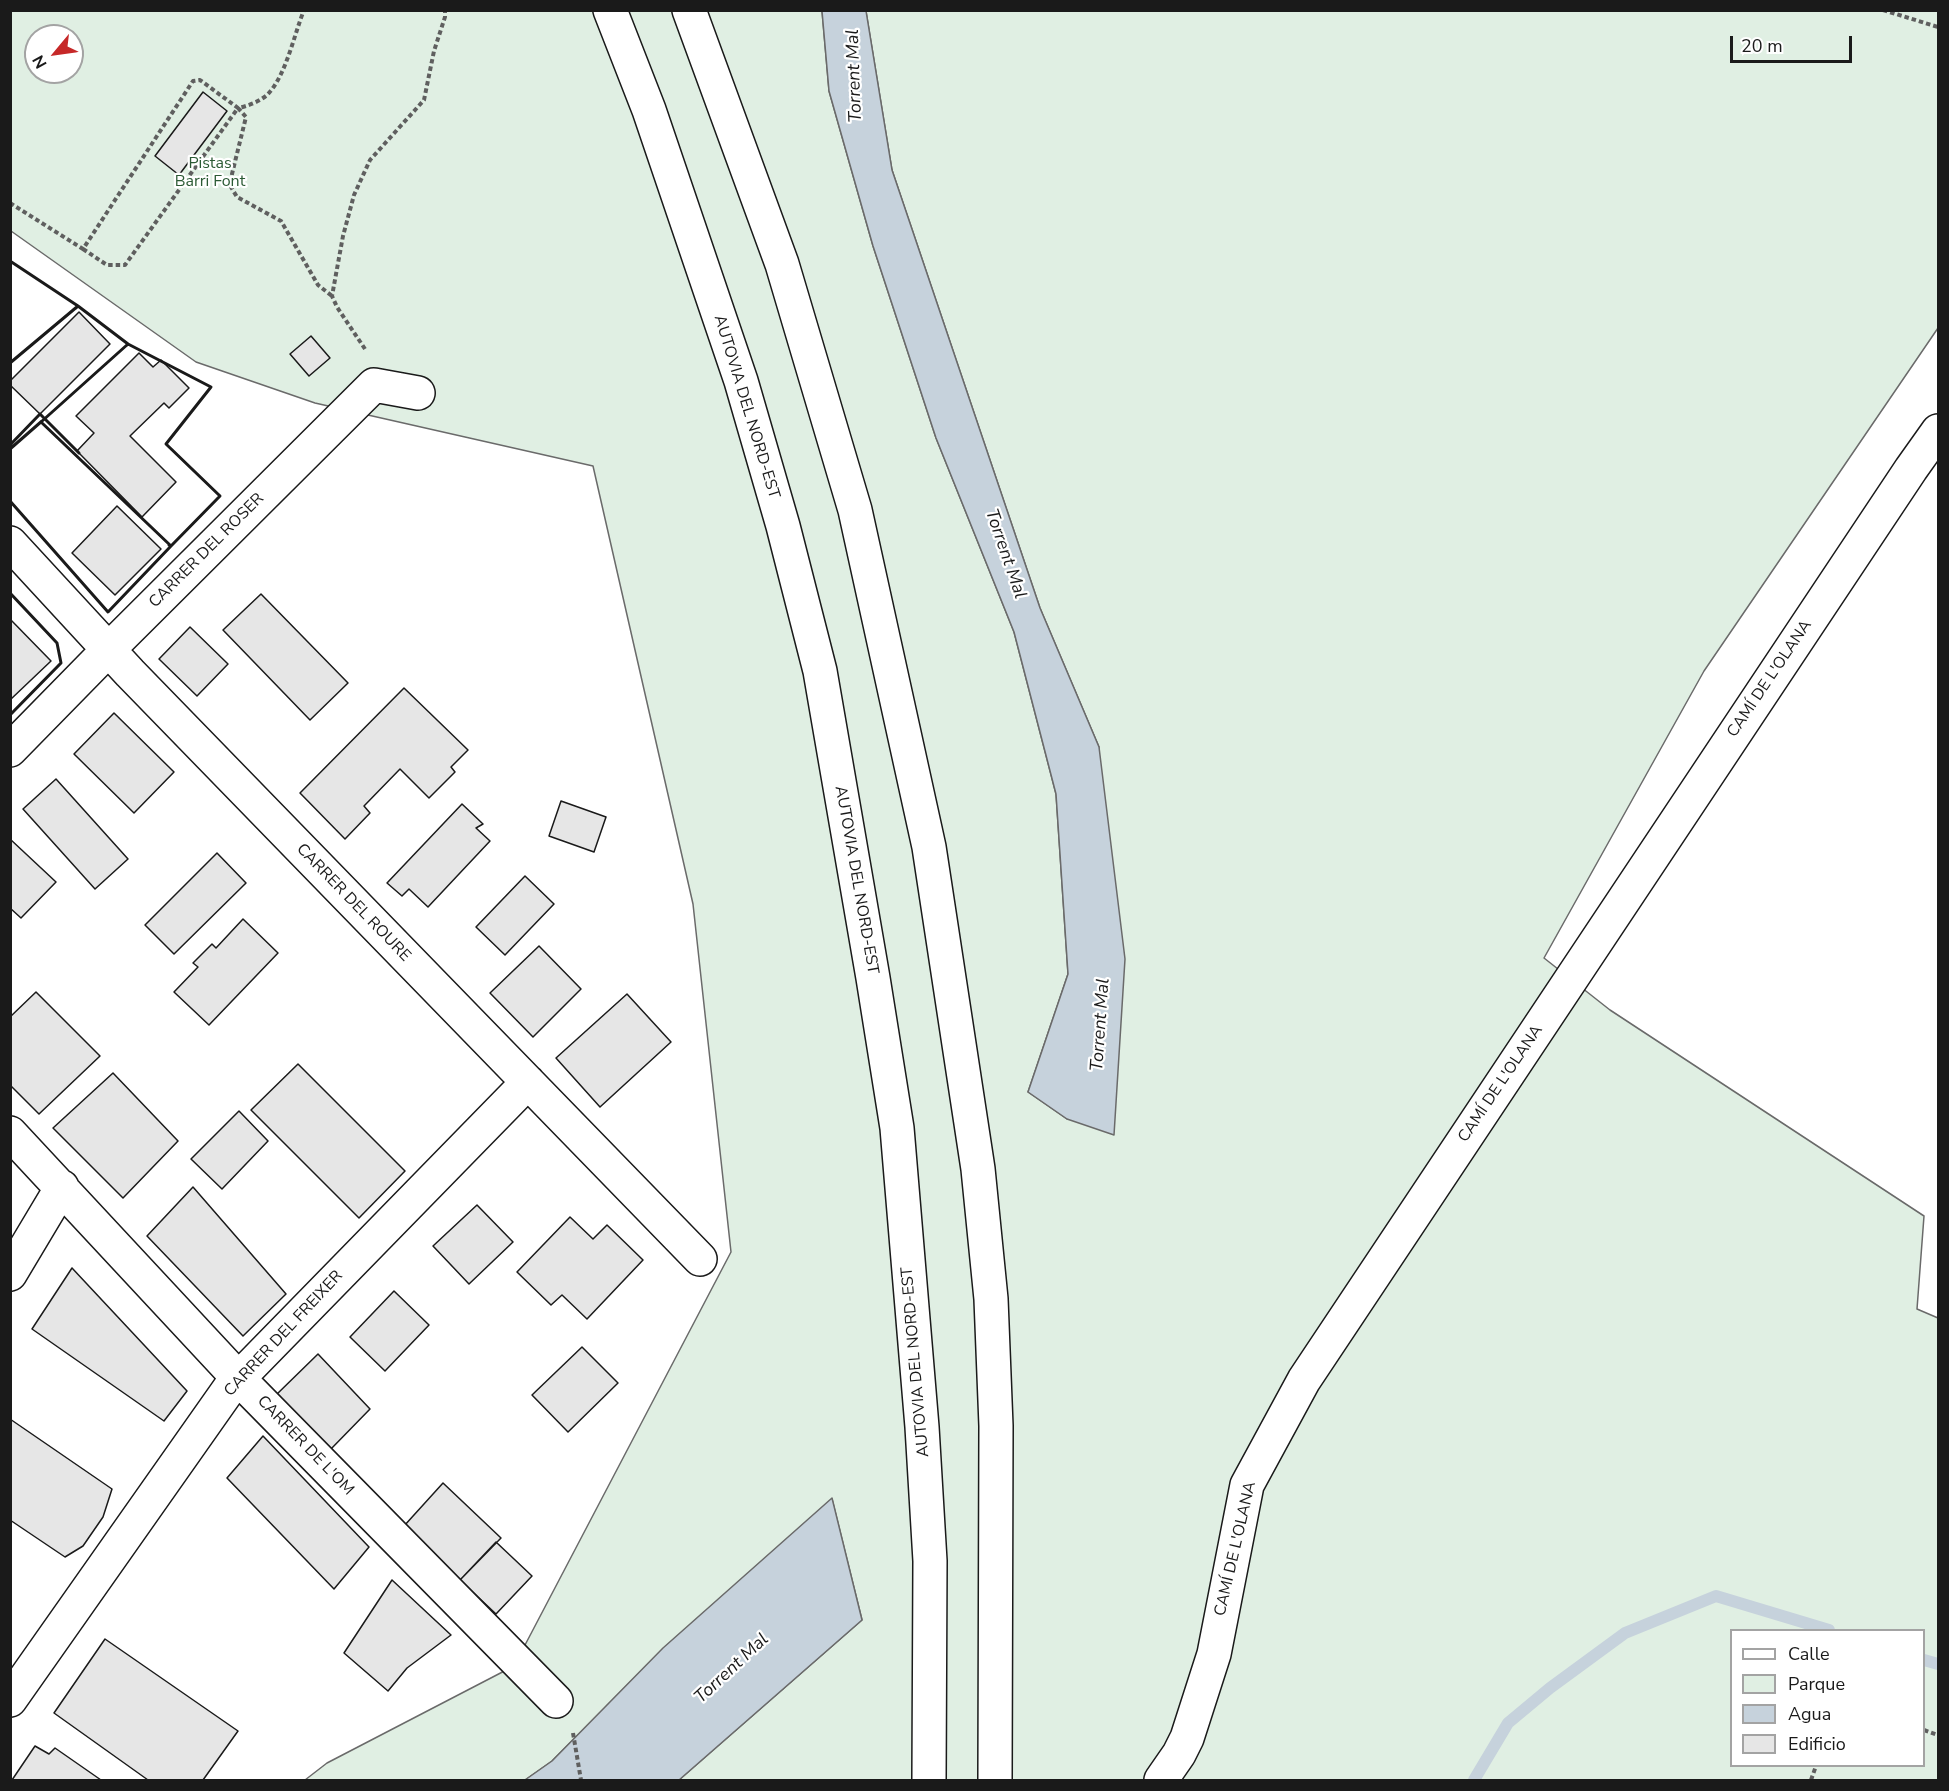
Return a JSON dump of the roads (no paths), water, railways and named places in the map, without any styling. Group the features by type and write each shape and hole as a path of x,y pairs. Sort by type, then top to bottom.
{"main road":[{"name":"AUTOVIA DEL NORD-EST","path":"610,10 649,110 741,381 783,526 820,671 897,1128 922,1427 930,1561 929,1780"},
{"path":"689,10 782,264 855,510 928,847 978,1169 991,1299 996,1426 995,1780"},
{"name":"CARRER DEL ROSER","path":"10,750 374,385 418,393"},
{"name":"CAMÍ DE L'OLANA","path":"1161,1780 1187,1738 1214,1654 1248,1485 1304,1380 1938,431"},
{"name":"CARRER DEL ROURE","path":"10,543 108,650 700,1259"},
{"name":"CARRER DEL FREIXER","path":"10,1700 231,1386 528,1082"},
{"name":"CARRER DE L'OM","path":"10,1133 239,1379 555,1701"},
{"path":"10,1274 62,1188"}],"water":[{"name":"Torrent Mal","path":"822,11 866,11 892,170 1040,608 1099,747 1125,959 1114,1135 1067,1119 1028,1092 1068,974 1056,794 1014,632 936,438 873,246 829,91"},
{"name":"Torrent Mal","path":"832,1498 862,1620 679,1780 525,1780 552,1761 663,1648"}],"waterway":[{"path":"1474,1780 1508,1723 1550,1688 1625,1633 1716,1596 1826,1629"},
{"path":"1925,1660 1938,1664"}],"park label":[{"name":"Pistas Barri Font","path":"210,173"}]}
